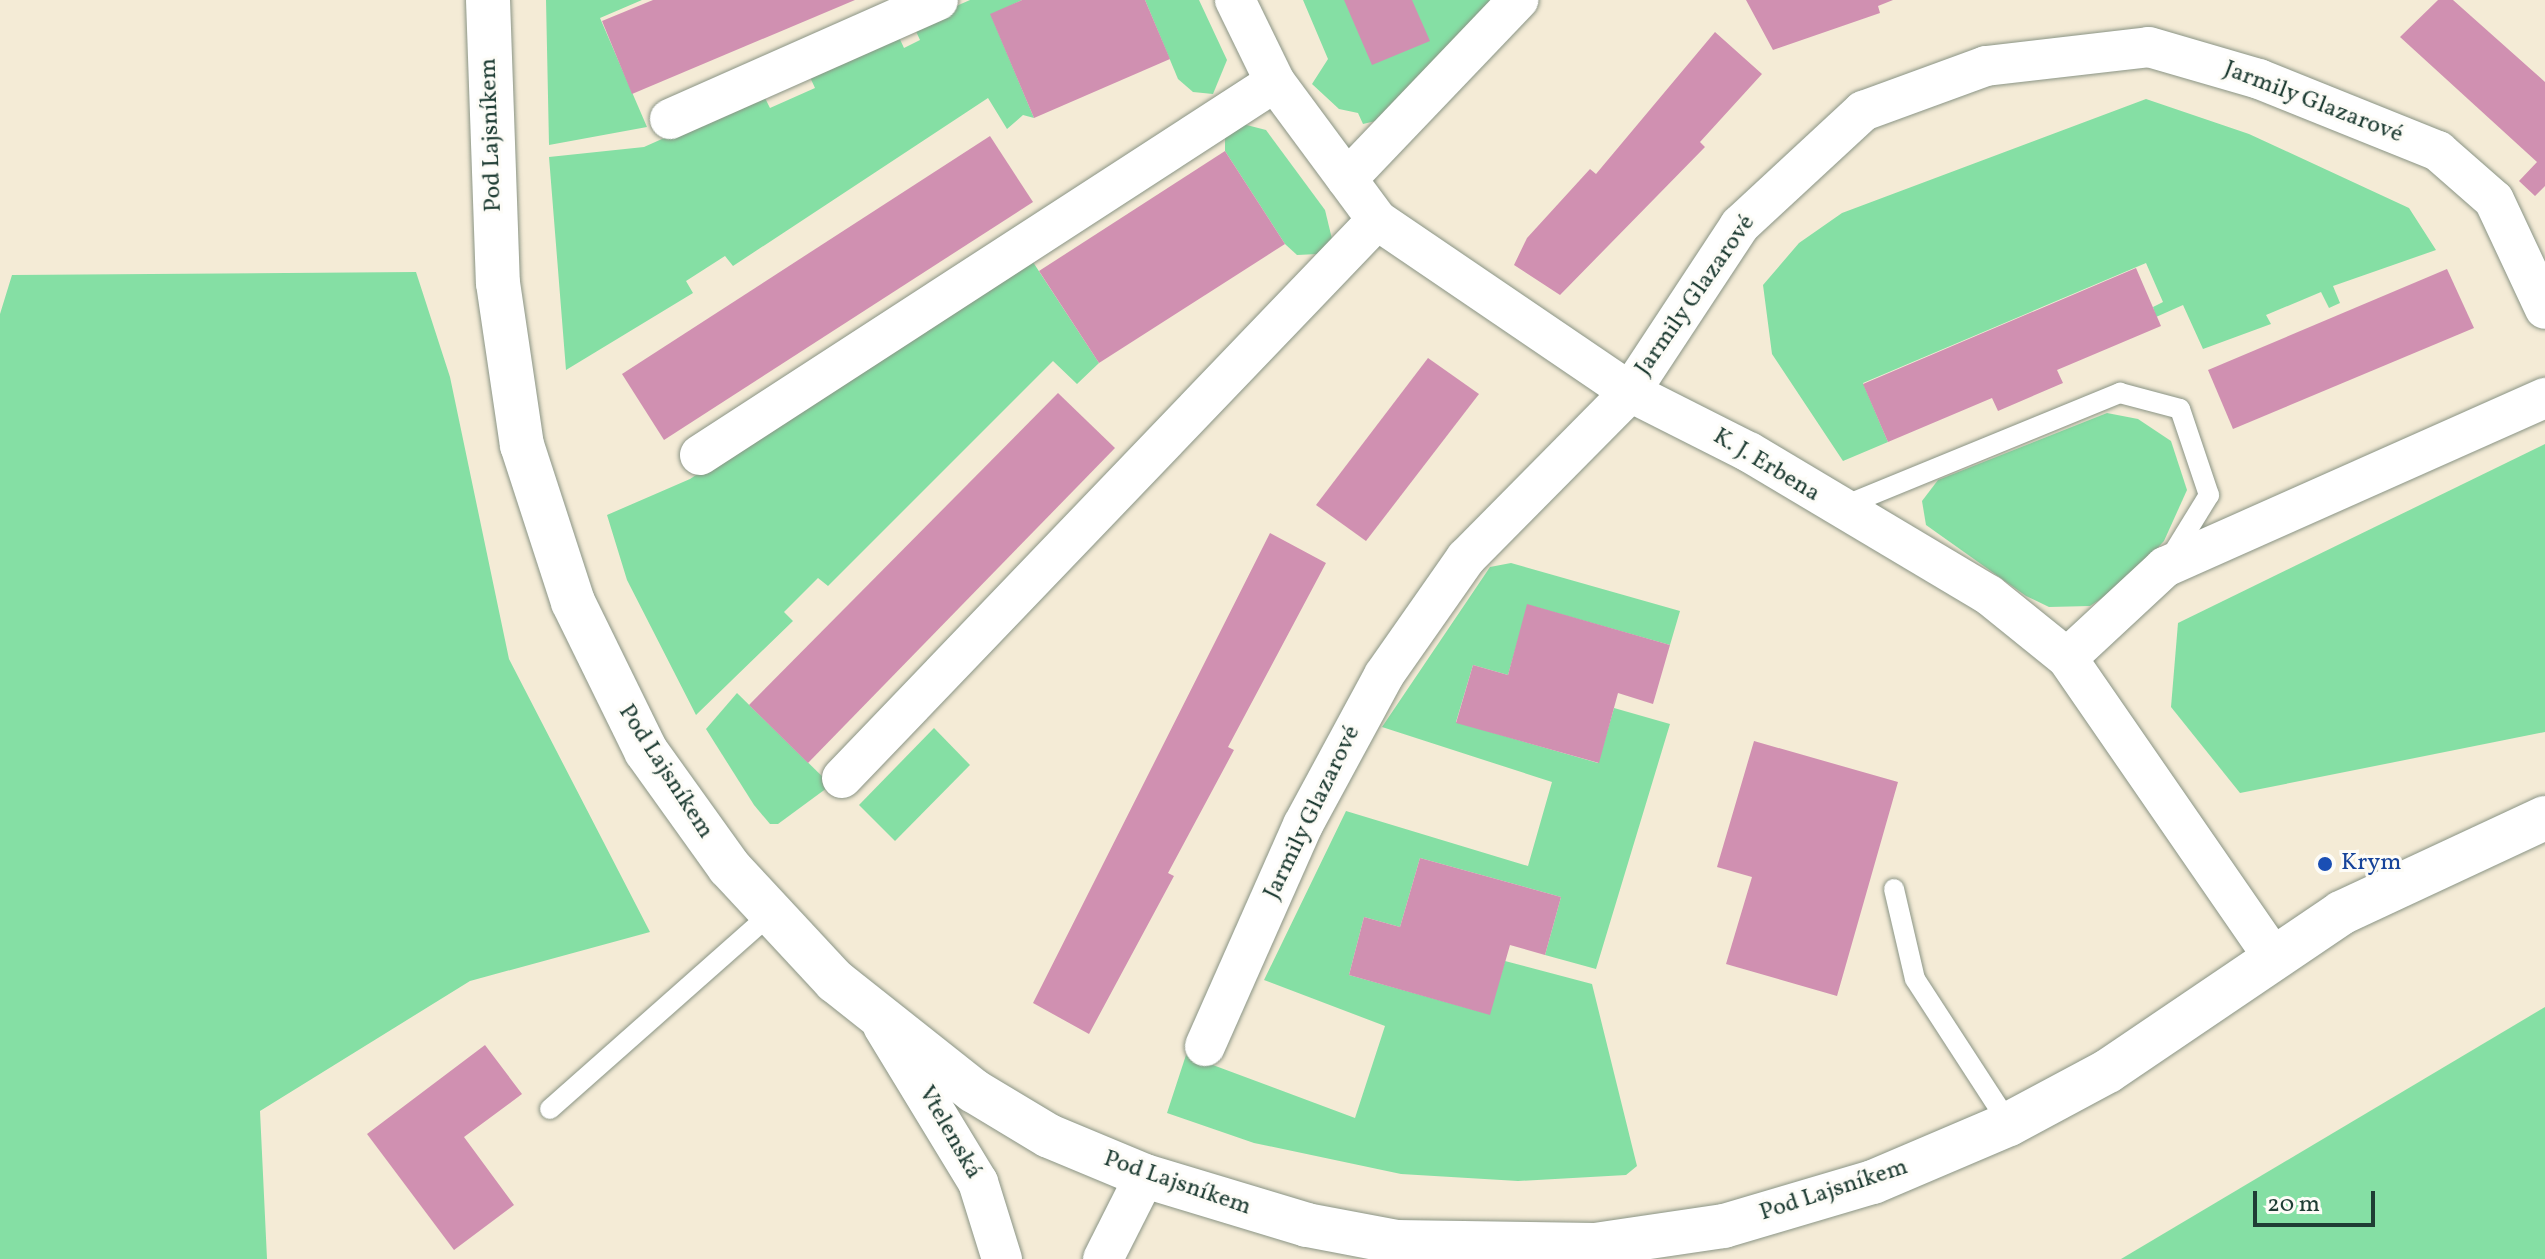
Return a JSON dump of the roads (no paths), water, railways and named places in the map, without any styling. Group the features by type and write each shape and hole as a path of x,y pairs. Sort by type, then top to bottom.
{"street":[{"name":"Pod Lajsníkem","path":"488,0 498,283 522,445 542,517 604,673 646,751 769,915 877,1016 974,1091 1049,1136 1145,1176 1307,1225 1397,1242 1595,1245 1754,1217 1873,1182 2009,1124 2108,1071 2341,913 2545,818"},
{"path":"670,119 938,0"},
{"name":"K. J. Erbena","path":"1235,0 1275,82 1377,220 1630,392 1749,452 1837,509 1989,595 2067,658 2274,958"},
{"path":"1347,179 1518,0"},
{"name":"Jarmily Glazarové","path":"1205,1046 1303,825 1384,675 1466,558 1630,392 1740,225 1863,111 1986,66 2149,47 2259,79 2438,151 2494,200 2545,309"},
{"path":"700,455 1275,82"},
{"path":"842,778 1377,220"},
{"path":"2067,658 2165,567 2545,398"},
{"name":"Vtelenská","path":"877,1016 978,1182 1002,1259"},
{"path":"1103,1259 1145,1176"}],"lane":[{"path":"1837,509 2120,393 2180,409 2209,495 2165,567"},
{"path":"1894,889 1915,979 2009,1124"},
{"path":"550,1109 769,915"}],"place":[{"name":"Krym","path":"2325,864"}]}
